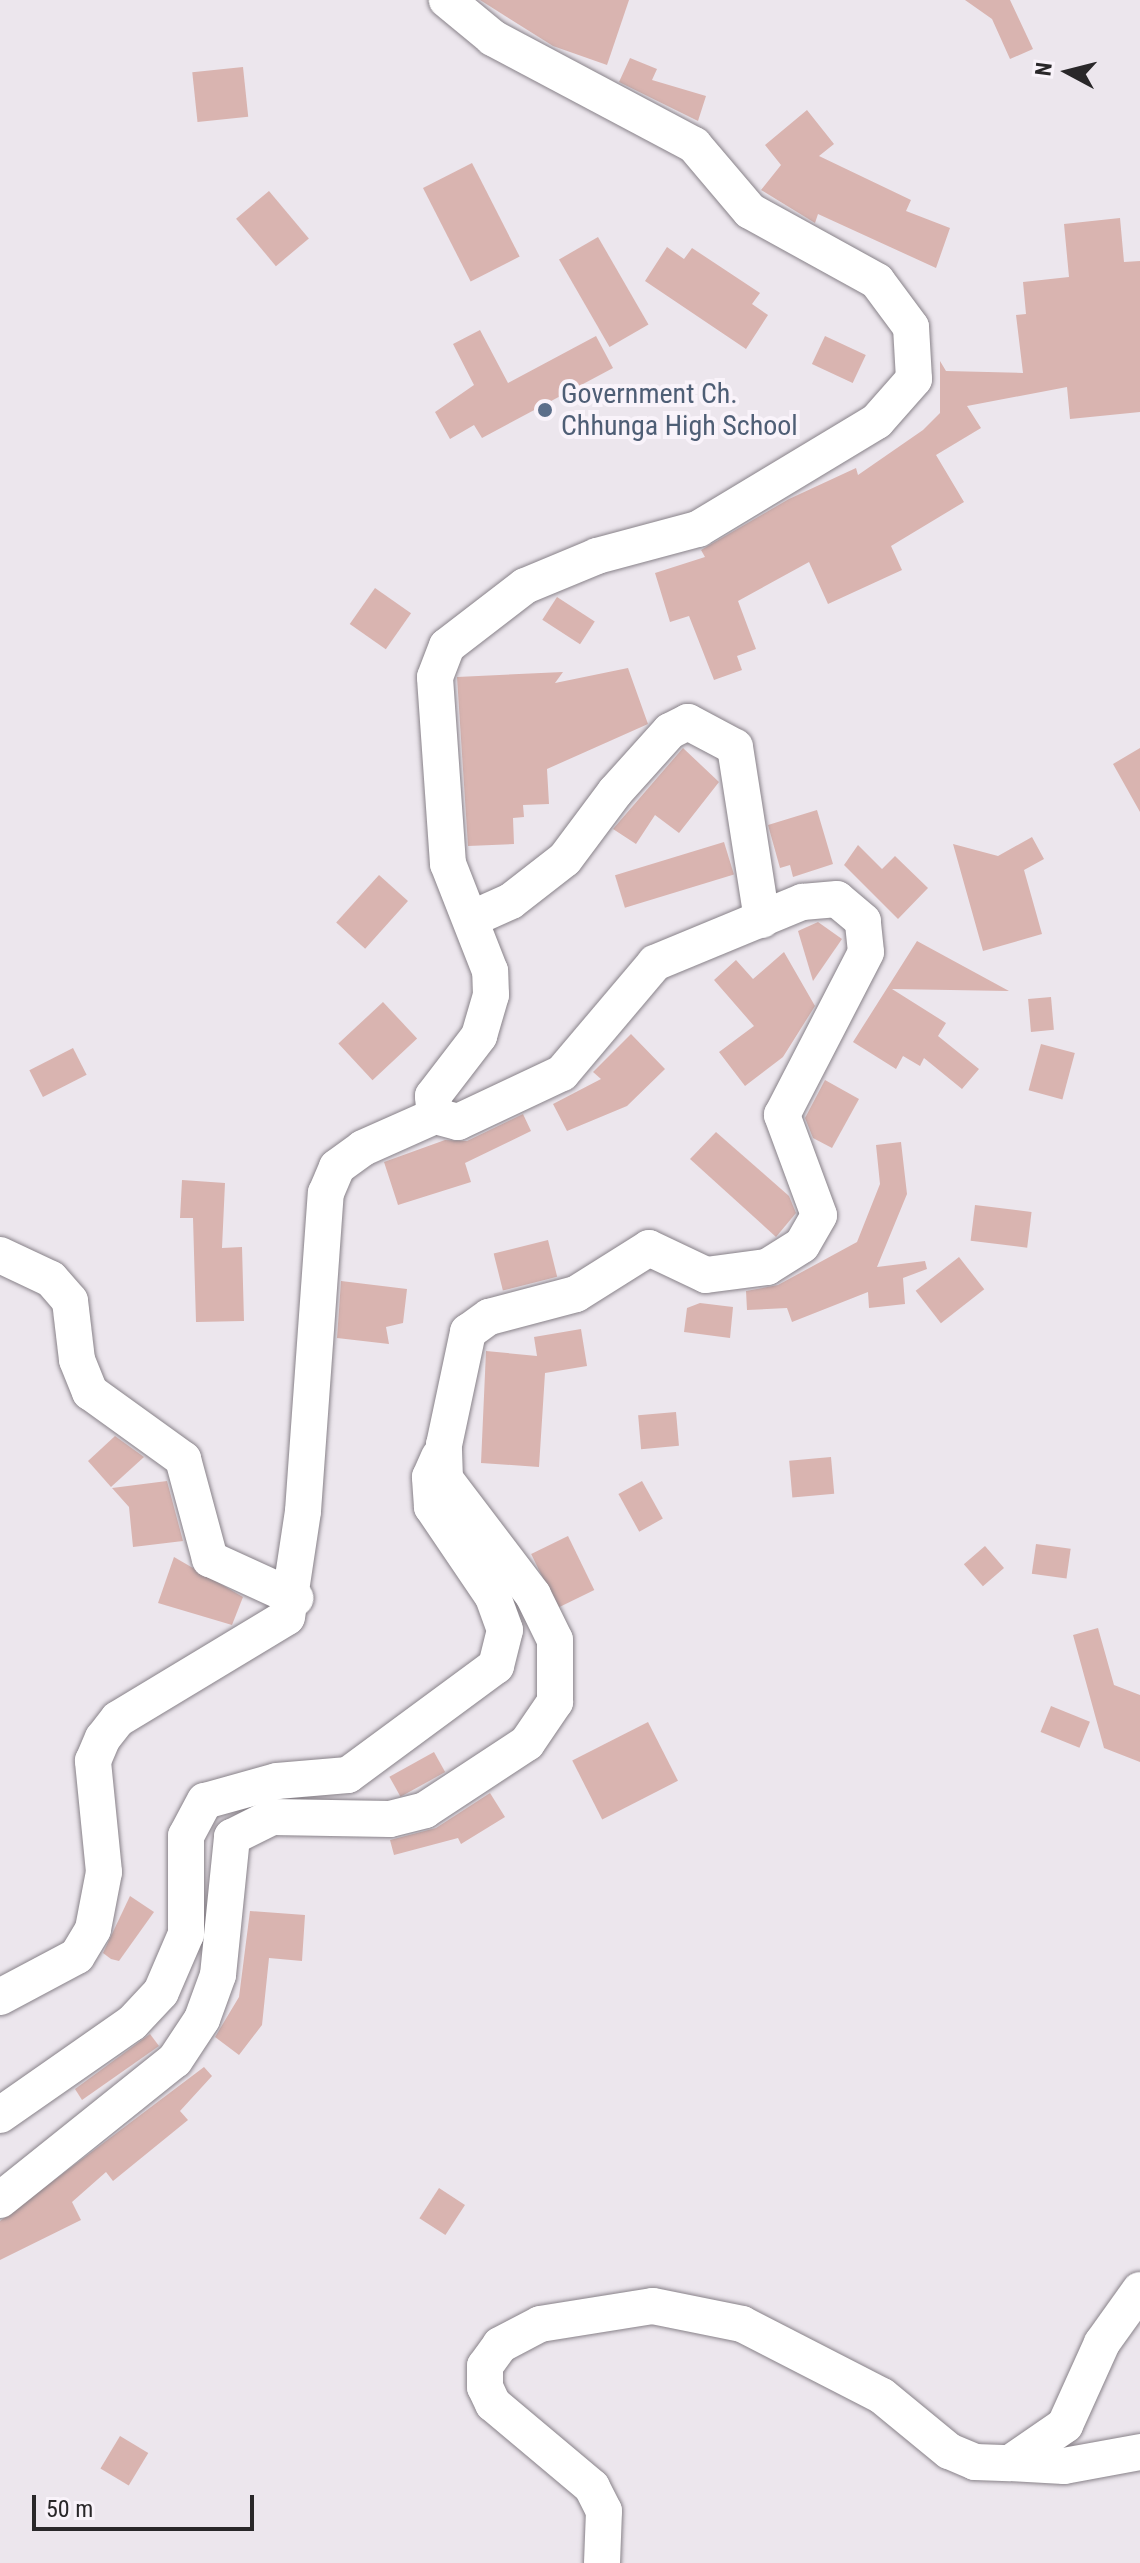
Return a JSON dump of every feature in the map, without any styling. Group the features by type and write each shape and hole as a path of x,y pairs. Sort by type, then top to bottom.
{"street":[{"path":"435,1116 433,1096 479,1036 491,995 471,919 448,864 434,716 435,677 447,646 525,586 597,556 698,529 846,442 900,400 917,357 897,301 877,281 770,226 694,145 493,38 447,0"},
{"path":"471,919 511,901 565,859 623,782 670,731 688,722 735,747 762,920"},
{"path":"0,1997 77,1956 93,1929 104,1872 93,1761 103,1738 118,1719 266,1636 295,1598 326,1193 337,1167 363,1148 435,1116 458,1122 548,1081 575,1062 655,963 802,902 837,899 863,921 867,936 853,989 782,1115 818,1198 814,1234 767,1267 735,1276 706,1275 649,1248 576,1294 478,1322 462,1350 444,1445 428,1493 493,1597 505,1630 496,1666 348,1775 277,1781 205,1801 186,1836 186,1934 161,1992 132,2023 0,2115"},
{"path":"0,1255 51,1279 70,1301 77,1360 90,1392 183,1459 210,1559 295,1598"},
{"path":"0,2200 175,2060 202,2019 218,1975 232,1837 272,1817 390,1819 425,1810 498,1767 527,1743 555,1702 555,1640 505,1552 445,1479 444,1445"},
{"path":"1010,2463 1065,2425 1102,2343 1140,2290"},
{"path":"602,2563 604,2511 592,2487 493,2404 485,2387 485,2366 500,2345 540,2324 653,2306 742,2324 882,2396 949,2451 975,2462 1064,2466 1140,2452"}],"building":[{"path":"480,0 629,0 607,65 553,46"},
{"path":"965,0 1010,0 1033,49 1010,59 992,19"},
{"path":"630,58 657,69 652,80 706,96 698,121 619,82"},
{"path":"243,67 248,117 198,122 192,72"},
{"path":"807,110 834,144 819,156 911,200 906,211 950,228 936,268 818,214 815,223 761,190 781,165 765,145"},
{"path":"472,163 520,257 471,282 423,188"},
{"path":"269,191 309,238 276,266 236,219"},
{"path":"1120,218 1124,262 1140,261 1140,412 1070,419 1067,387 967,406 981,428 936,455 964,502 891,546 902,570 828,604 809,562 738,601 756,649 737,656 742,670 714,680 689,616 670,622 655,573 705,557 701,550 789,499 856,468 858,475 923,430 940,413 940,361 946,371 1023,373 1016,315 1026,314 1023,282 1069,277 1064,224"},
{"path":"598,237 648,324 610,347 559,260"},
{"path":"667,247 684,259 692,248 760,293 752,304 768,315 746,349 645,281"},
{"path":"480,330 508,383 596,336 613,368 482,438 474,425 450,439 435,412 474,385 453,344"},
{"path":"825,336 866,355 853,383 812,364"},
{"path":"375,588 411,613 386,649 350,624"},
{"path":"557,597 595,622 580,644 542,620"},
{"path":"628,668 648,724 547,769 549,804 523,805 524,817 513,818 514,844 468,846 457,677 563,672 555,683"},
{"path":"683,748 719,782 679,833 655,815 636,844 613,829"},
{"path":"1140,748 1140,812 1113,764"},
{"path":"817,810 833,864 793,877 790,865 780,868 768,825"},
{"path":"1032,837 1044,859 1024,870 1042,934 983,951 953,844 998,856"},
{"path":"724,842 734,875 625,908 615,875"},
{"path":"858,845 882,869 895,856 928,888 898,919 844,865"},
{"path":"379,875 408,901 365,949 336,923"},
{"path":"818,922 842,939 813,981 798,931"},
{"path":"917,941 1009,991 892,989 946,1023 938,1036 979,1069 962,1089 924,1058 920,1066 903,1056 896,1069 853,1042"},
{"path":"784,952 815,1006 783,1057 745,1086 719,1052 754,1026 714,980 736,960 753,979"},
{"path":"1051,997 1054,1030 1031,1032 1028,999"},
{"path":"383,1002 417,1039 372,1080 338,1044"},
{"path":"631,1034 665,1069 627,1106 567,1131 553,1104 601,1079 593,1072"},
{"path":"1041,1044 1075,1053 1062,1099 1029,1090"},
{"path":"73,1048 87,1075 43,1097 29,1070"},
{"path":"825,1080 859,1099 832,1148 813,1138 805,1118"},
{"path":"523,1114 531,1131 465,1163 471,1182 398,1205 384,1162 445,1140 467,1141"},
{"path":"716,1132 789,1196 796,1213 776,1237 690,1159"},
{"path":"901,1142 907,1194 877,1267 925,1261 927,1269 903,1278 905,1304 869,1308 868,1292 792,1322 787,1308 747,1310 746,1291 778,1285 857,1242 880,1184 876,1145"},
{"path":"182,1180 225,1183 222,1248 242,1247 244,1321 196,1322 193,1218 180,1218"},
{"path":"975,1205 1032,1212 1027,1248 971,1241"},
{"path":"548,1240 557,1277 503,1290 494,1254"},
{"path":"959,1257 984,1289 941,1323 916,1291"},
{"path":"341,1281 407,1289 403,1323 386,1327 389,1344 337,1338"},
{"path":"700,1303 733,1307 730,1338 684,1332 687,1308"},
{"path":"581,1329 587,1366 545,1373 539,1467 481,1463 486,1351 537,1356 534,1337"},
{"path":"676,1412 679,1446 641,1449 638,1415"},
{"path":"115,1436 144,1457 111,1487 88,1461"},
{"path":"831,1457 834,1494 792,1498 789,1461"},
{"path":"167,1481 183,1541 133,1547 129,1507 112,1488"},
{"path":"642,1481 663,1519 639,1532 618,1494"},
{"path":"568,1536 594,1590 557,1608 531,1554"},
{"path":"1036,1544 1071,1549 1066,1579 1032,1574"},
{"path":"985,1546 1004,1568 983,1586 964,1564"},
{"path":"174,1557 243,1597 232,1625 158,1603"},
{"path":"1098,1628 1114,1685 1140,1695 1140,1762 1104,1748 1073,1635"},
{"path":"1051,1706 1090,1722 1079,1748 1041,1732"},
{"path":"648,1722 678,1781 602,1819 572,1761"},
{"path":"434,1752 445,1772 401,1797 389,1777"},
{"path":"490,1793 505,1817 461,1844 458,1838 394,1855 390,1840 436,1828"},
{"path":"130,1896 154,1912 119,1961 103,1953"},
{"path":"250,1911 305,1915 302,1961 269,1958 262,2025 239,2055 215,2037 239,1997"},
{"path":"150,2034 159,2046 82,2100 75,2089"},
{"path":"204,2067 212,2076 180,2111 188,2120 113,2181 106,2172 72,2202 81,2220 0,2260 0,2221"},
{"path":"439,2188 465,2205 445,2235 419,2218"},
{"path":"120,2436 148,2453 129,2486 100,2469"}],"place":[{"name":"Government Ch. Chhunga High School","path":"545,410"}]}
